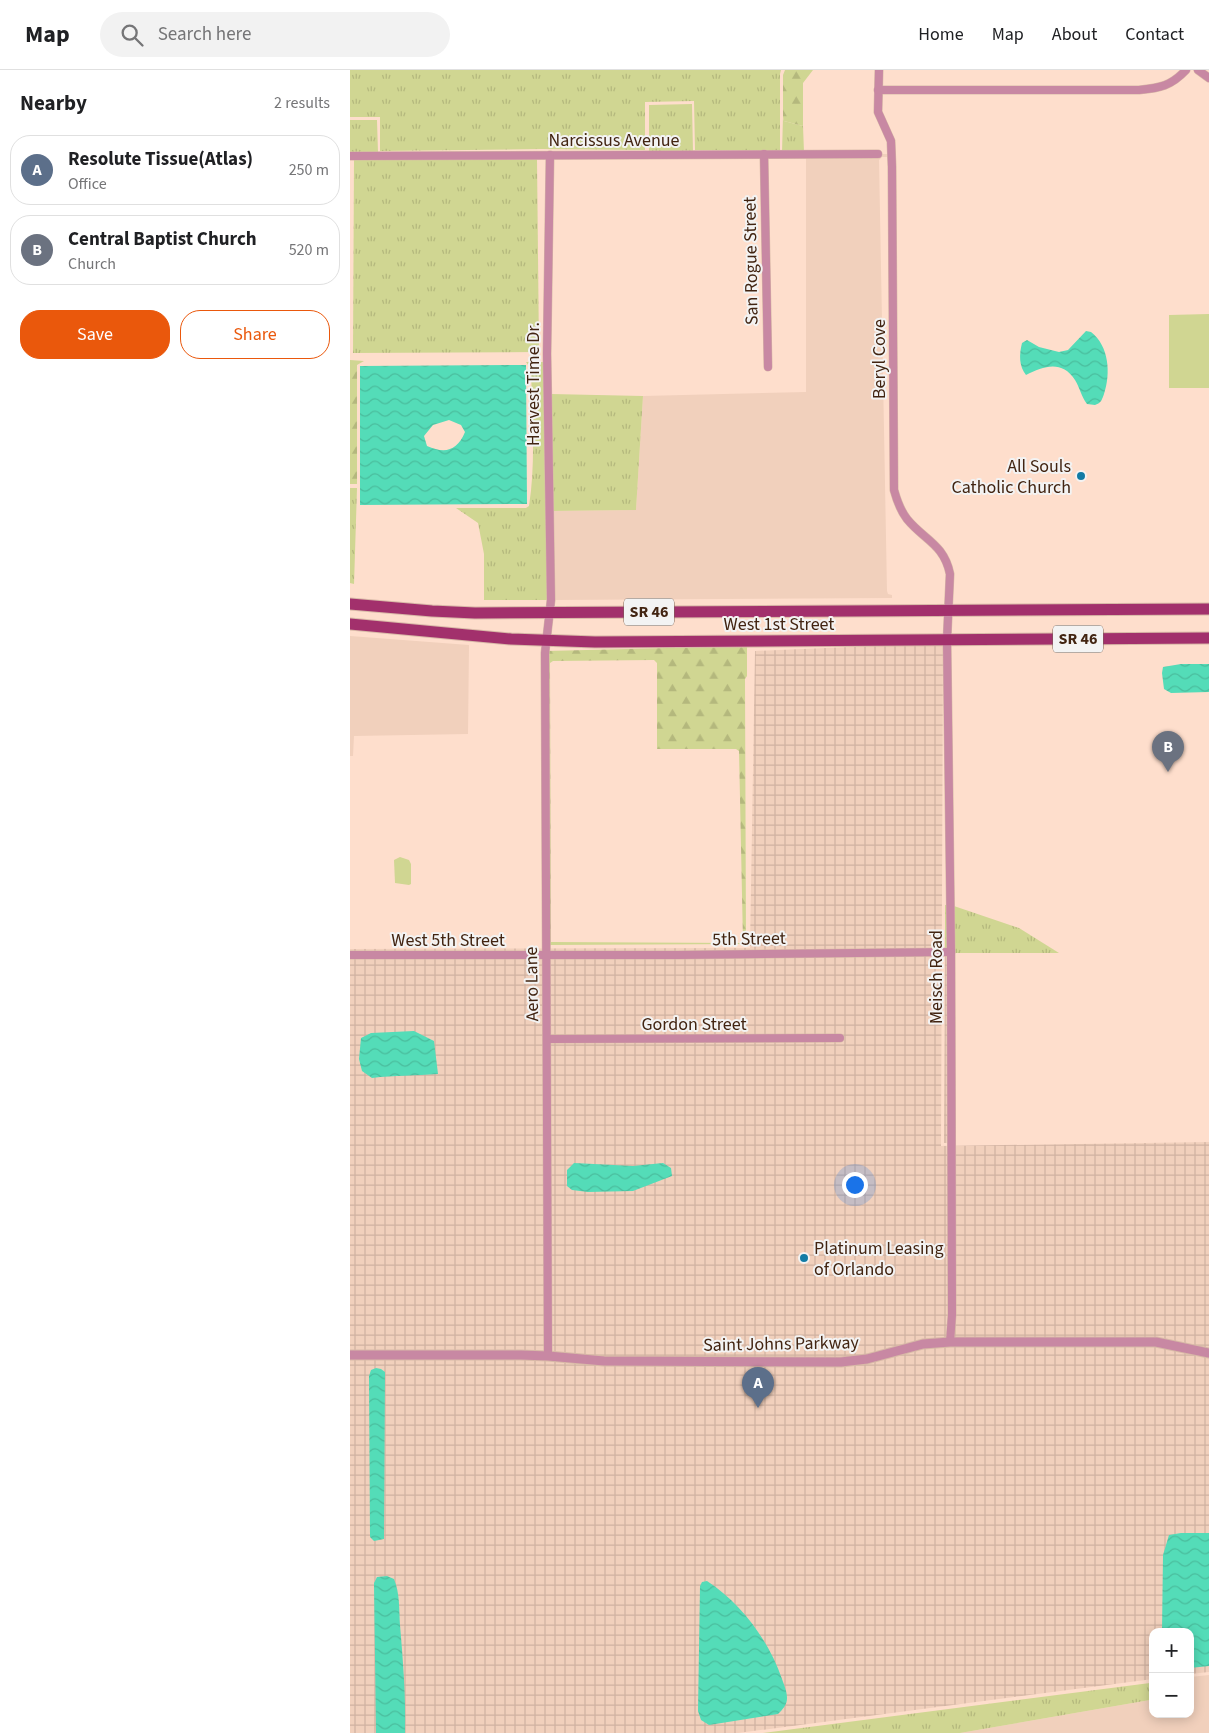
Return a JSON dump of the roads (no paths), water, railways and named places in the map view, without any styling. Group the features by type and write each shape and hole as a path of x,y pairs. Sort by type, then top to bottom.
{"main road":[{"name":"West 1st Street","path":"350,604 439,612 550,613 1209,609"},
{"name":"West 1st Street","path":"350,624 469,636 547,640 660,642 1209,638"}],"street":[{"name":"Beryl Cove","path":"879,70 878,112 891,141 892,167 894,490 899,507 908,520 941,550 948,564 950,574 949,611"},
{"path":"878,90 1139,90 1160,88 1172,83 1186,70"},
{"path":"1198,70 1209,78"},
{"name":"San Rogue Street","path":"764,154 768,368"},
{"name":"Narcissus Avenue","path":"350,156 878,154"},
{"name":"Harvest Time Dr.","path":"550,155 547,354 550,613"},
{"name":"Meisch Road","path":"949,611 947,640 951,952 952,1315 950,1342"},
{"name":"Aero Lane","path":"548,1356 545,654 550,613"},
{"name":"5th Street","path":"547,954 678,955 951,952"},
{"name":"West 5th Street","path":"350,956 547,954"},
{"name":"Gordon Street","path":"548,1039 840,1038"},
{"name":"Saint Johns Parkway","path":"350,1355 548,1356 604,1361 841,1362 867,1359 923,1344 950,1342 1156,1342 1209,1353"}],"water":[{"path":"1086,331 1091,332 1097,338 1102,345 1107,360 1108,369 1104,394 1099,403 1095,405 1087,404 1075,380 1070,374 1059,367 1046,367 1026,375 1020,360 1022,343 1027,340 1039,347 1059,352 1068,350"},
{"path":"526,365 527,504 360,505 360,366","holes":["449,420 461,425 465,432 454,447 439,450 427,446 424,436 433,425"]},
{"path":"1181,664 1209,664 1209,692 1171,693 1164,689 1163,667"},
{"path":"414,1031 434,1041 438,1074 372,1078 362,1071 359,1059 361,1038 371,1033"},
{"path":"574,1163 633,1166 663,1163 671,1168 672,1176 633,1191 588,1192 572,1190 567,1186 567,1170"},
{"path":"376,1368 385,1372 384,1539 374,1541 370,1537 369,1376 371,1370"},
{"path":"1209,1533 1209,1666 1194,1668 1194,1628 1162,1628 1163,1555 1169,1535"},
{"path":"387,1576 394,1579 398,1596 404,1679 405,1733 376,1733 374,1583 377,1577"},
{"path":"707,1581 731,1600 742,1612 762,1637 770,1651 787,1695 785,1705 778,1714 709,1725 701,1720 698,1711 700,1586 702,1582"}],"place":[{"name":"All Souls Catholic Church","path":"1081,476"},
{"name":"Central Baptist Church","path":"1168,772"},
{"name":"Platinum Leasing of Orlando","path":"804,1258"},
{"name":"Resolute Tissue(Atlas)","path":"758,1408"}]}
